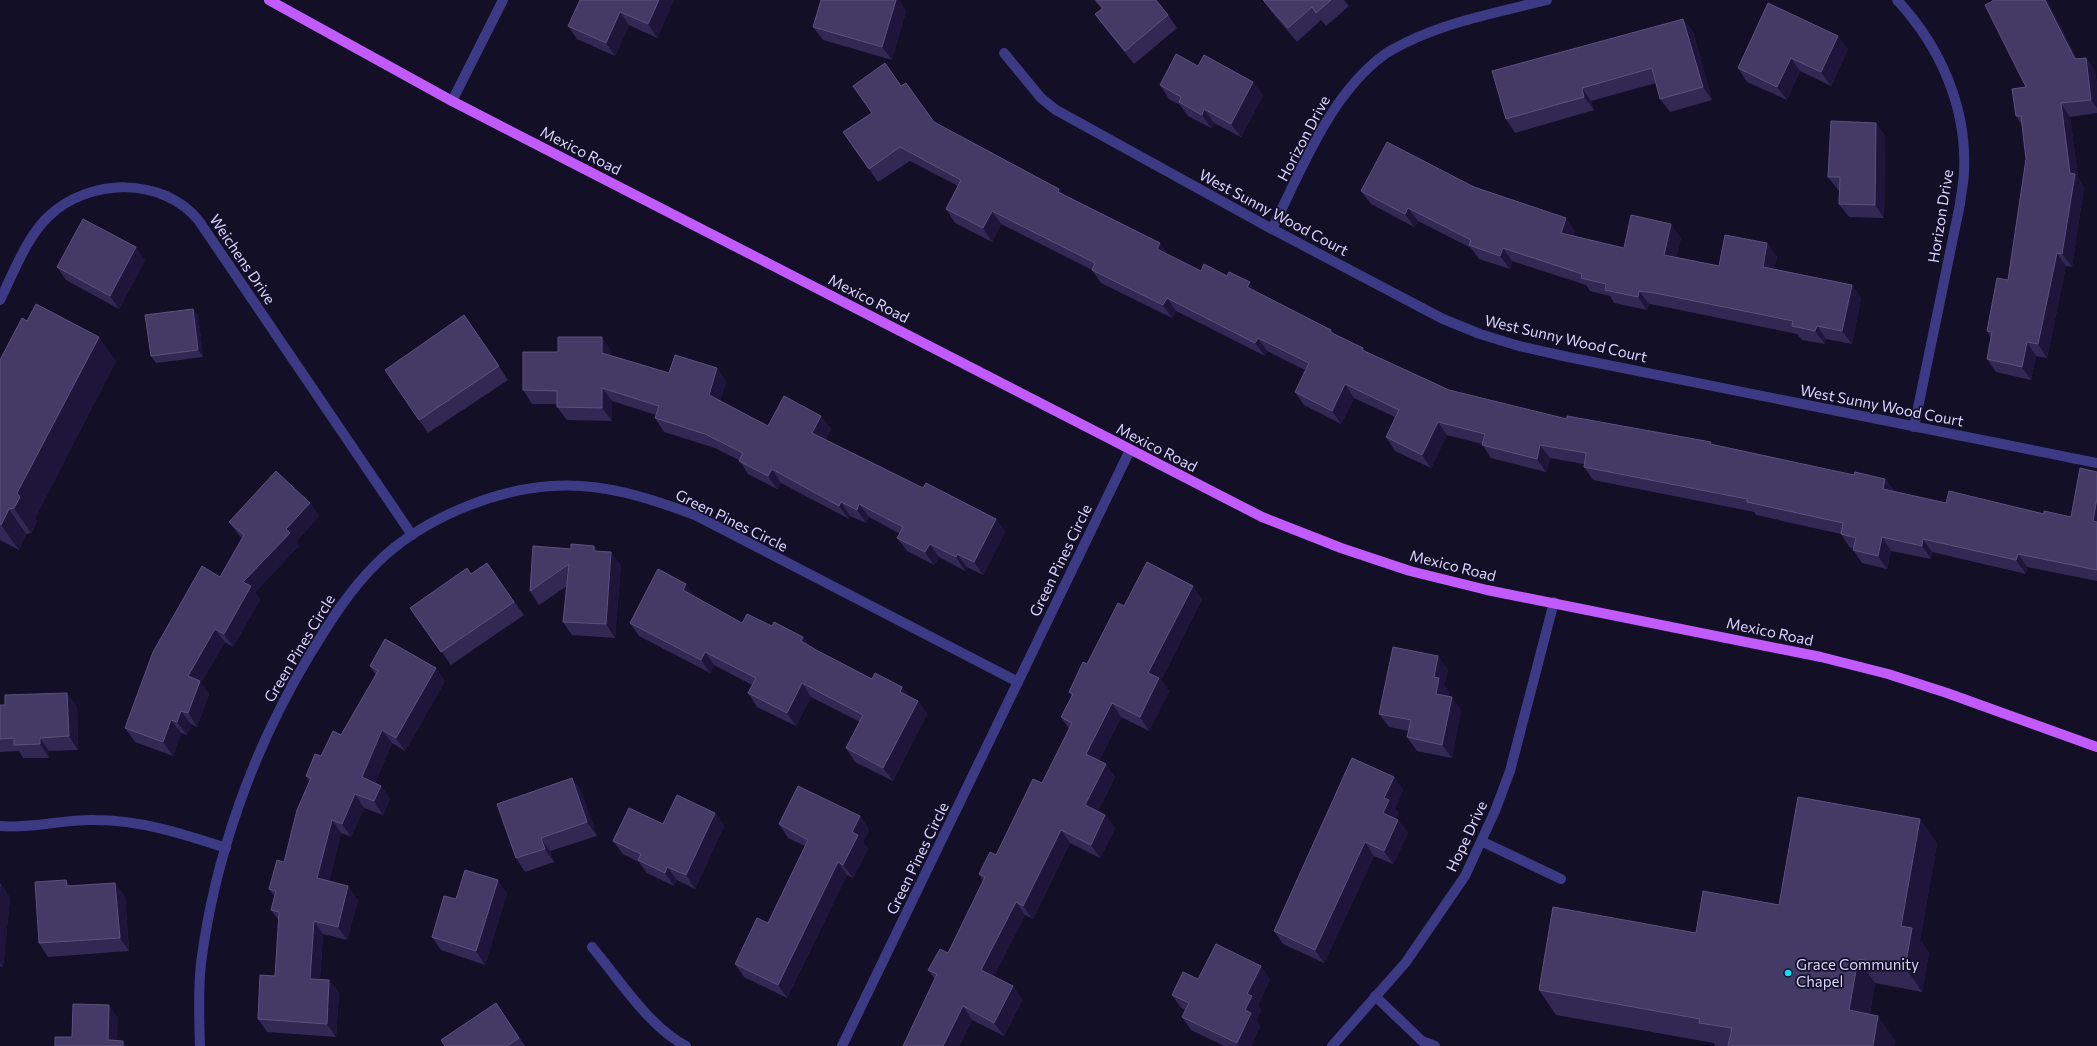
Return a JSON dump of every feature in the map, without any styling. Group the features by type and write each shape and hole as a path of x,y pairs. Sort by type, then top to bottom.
{"main road":[{"name":"Mexico Road","path":"269,0 452,101 1262,517 1341,548 1410,571 1487,590 1554,602 1821,657 1888,674 1947,693 2097,747"}],"street":[{"path":"452,101 502,0"},
{"name":"Horizon Drive","path":"1272,229 1325,123 1342,97 1360,75 1384,54 1419,36 1449,24 1547,0"},
{"name":"Horizon Drive","path":"1897,0 1914,18 1933,47 1947,74 1957,106 1963,141 1964,171 1960,204 1914,427"},
{"name":"West Sunny Wood Court","path":"1004,53 1041,98 1056,110 1272,229 1443,319 1480,334 1519,346 1568,357 2097,463"},
{"name":"Weichens Drive","path":"0,300 33,236 48,217 63,204 84,193 129,187 148,190 171,198 190,210 199,221 412,535"},
{"name":"Green Pines Circle","path":"842,1046 1130,450"},
{"name":"Green Pines Circle","path":"200,1046 199,1013 201,964 209,917 226,848 252,770 272,724 300,671 347,597 379,561 412,535 460,509 506,493 544,487 601,487 648,498 695,515 1018,682"},
{"name":"Hope Drive","path":"1332,1046 1406,962 1443,911 1465,876 1510,771 1554,602"},
{"path":"0,826 45,825 94,820 140,823 226,848"},
{"path":"1481,841 1561,879"},
{"path":"592,947 654,1023 672,1039 686,1046"},
{"path":"1375,996 1422,1040 1435,1046"}],"building":[{"path":"580,0 659,0 648,24 620,12 606,43 568,26"},
{"path":"821,0 896,0 882,47 813,27"},
{"path":"1096,0 1156,0 1168,15 1125,51 1095,14 1103,8"},
{"path":"1263,0 1331,0 1316,13 1312,7 1288,28"},
{"path":"1993,0 2045,0 2075,59 2086,58 2091,100 2061,103 2070,173 2075,174 2062,254 2057,253 2038,344 2027,342 2022,367 1987,359 1992,332 1987,331 1997,278 2008,280 2026,159 2021,116 2016,116 2012,89 2026,87 1985,5"},
{"path":"1768,3 1838,36 1821,72 1791,58 1777,87 1738,68"},
{"path":"1683,19 1703,87 1660,99 1652,68 1582,88 1584,97 1506,119 1492,71"},
{"path":"1176,54 1198,66 1204,55 1253,82 1231,124 1204,109 1202,115 1179,102 1181,97 1160,85"},
{"path":"885,63 901,86 906,83 934,122 1059,189 1058,192 1160,243 1157,249 1201,271 1204,264 1227,276 1229,272 1250,282 1247,287 1331,330 1330,332 1363,348 1362,350 1449,390 1567,419 1567,416 1711,442 1710,444 1854,475 1855,472 1885,479 1883,489 1946,503 1949,491 2044,514 2044,511 2071,517 2080,468 2097,472 2097,498 2093,521 2097,522 2097,570 2018,554 2016,560 1923,539 1922,546 1882,537 1878,556 1853,550 1856,538 1841,534 1843,523 1747,502 1747,499 1584,467 1586,453 1540,445 1537,459 1482,445 1485,434 1438,422 1422,455 1386,437 1399,410 1345,384 1332,411 1295,392 1309,363 1258,338 1255,343 1167,298 1163,305 1092,270 1095,263 992,211 983,228 946,209 961,180 900,147 869,169 843,132 872,113 853,86"},
{"path":"1831,121 1876,123 1875,205 1839,204 1840,177 1828,177"},
{"path":"1387,142 1474,187 1566,218 1561,233 1624,248 1631,215 1671,224 1664,255 1719,266 1725,235 1767,243 1763,267 1852,285 1842,331 1817,326 1815,331 1792,326 1793,321 1655,293 1639,291 1638,297 1605,290 1606,284 1581,278 1582,274 1503,248 1500,256 1469,245 1471,240 1408,208 1405,214 1361,191"},
{"path":"83,219 136,247 110,296 57,267"},
{"path":"36,304 99,337 17,493 20,497 14,508 9,509 1,525 0,360 22,318 27,321"},
{"path":"193,309 198,350 151,356 145,315"},
{"path":"464,315 499,366 419,420 385,370"},
{"path":"558,337 602,337 602,353 669,373 675,355 717,368 709,395 768,426 784,396 821,416 812,433 923,488 926,483 996,519 974,562 957,554 956,557 930,544 925,552 897,538 903,527 859,504 857,510 841,502 839,506 772,469 768,476 739,461 743,453 705,434 655,418 659,406 602,388 602,408 557,407 557,391 523,390 523,352 558,352"},
{"path":"276,471 310,503 286,529 290,533 243,582 251,586 224,634 215,629 188,676 200,681 188,713 181,711 177,722 171,720 163,742 125,728 153,652 202,566 220,577 244,535 229,522"},
{"path":"571,544 594,546 594,551 611,552 606,624 563,622 569,564 530,591 533,546 571,549"},
{"path":"1147,562 1193,586 1148,673 1159,678 1140,717 1112,703 1086,754 1106,764 1085,805 1105,815 1091,845 1061,830 1023,906 1016,902 981,970 1013,986 994,1023 963,1006 943,1046 903,1046 937,974 928,970 940,949 948,953 985,877 979,874 990,852 996,855 1033,779 1042,783 1072,723 1061,717 1073,694 1069,692 1083,662 1087,664 1118,603 1124,606"},
{"path":"487,563 514,602 441,652 410,608 467,568 471,574"},
{"path":"658,569 686,584 683,590 742,623 747,614 772,626 774,622 803,637 801,641 818,651 872,679 875,673 902,687 900,692 918,701 883,768 846,748 863,715 802,683 787,713 748,693 756,678 705,652 701,660 630,623"},
{"path":"385,639 436,668 396,738 382,730 362,777 381,786 374,801 355,794 342,824 332,820 317,878 348,886 338,927 314,921 310,979 329,980 327,1024 258,1019 260,975 275,976 279,912 271,910 276,891 269,889 277,860 284,862 297,810 311,778 306,776 315,754 321,756 333,731 341,735 378,671 370,666"},
{"path":"1393,647 1438,656 1434,677 1439,678 1436,694 1452,697 1442,745 1407,737 1411,720 1379,714"},
{"path":"67,693 69,736 40,738 40,744 14,745 14,738 0,739 0,705 5,705 5,695"},
{"path":"1352,758 1394,777 1384,798 1389,800 1383,813 1398,820 1384,851 1365,842 1315,950 1274,931"},
{"path":"572,778 587,822 541,838 545,849 516,858 497,804"},
{"path":"798,786 860,816 852,832 858,835 843,865 838,862 778,985 735,964 757,918 768,923 808,840 779,824"},
{"path":"677,795 715,813 686,875 667,867 665,873 638,860 641,854 613,841 629,808 663,824"},
{"path":"1798,797 1920,819 1901,926 1912,928 1905,967 1858,959 1849,1010 1878,1016 1873,1046 1728,1046 1732,1028 1699,1023 1700,1019 1539,990 1553,907 1696,933 1703,891 1779,905"},
{"path":"465,870 498,880 476,951 432,937 444,896 456,899"},
{"path":"66,880 67,886 115,883 120,938 39,943 35,882"},
{"path":"1216,944 1261,966 1247,994 1252,996 1245,1010 1251,1013 1237,1043 1182,1017 1189,1003 1172,995 1183,972 1198,979"},
{"path":"496,1003 519,1038 507,1046 445,1046 441,1040"},
{"path":"73,1004 109,1005 108,1040 123,1041 123,1046 55,1046 55,1037 72,1037"}],"place":[{"name":"Grace Community Chapel","path":"1788,973"}]}
